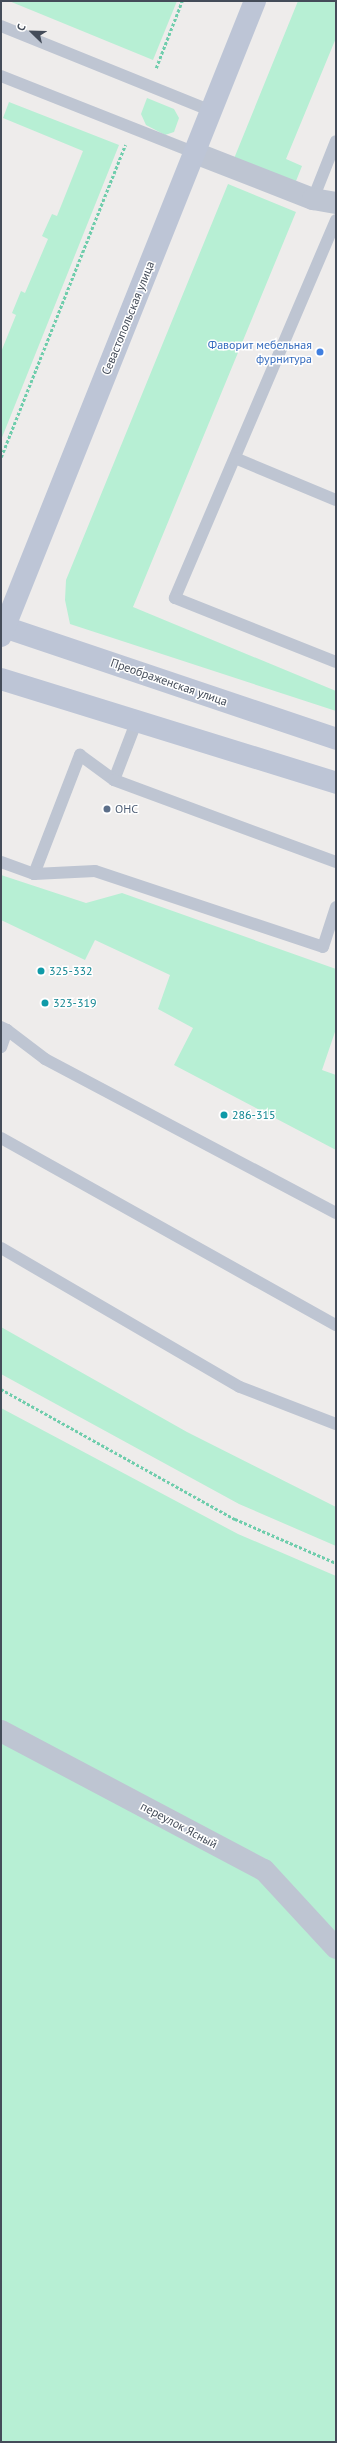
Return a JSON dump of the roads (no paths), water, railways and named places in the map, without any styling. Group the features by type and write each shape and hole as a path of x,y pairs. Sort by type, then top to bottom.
{"main road":[{"name":"Севастопольская улица","path":"2,629 255,1"},
{"name":"Преображенская улица","path":"2,629 336,739"},
{"path":"1,679 336,783"}],"street":[{"path":"195,153 313,199 336,203"},
{"name":"переулок Ясный","path":"1,1731 264,1870 336,1948"}],"lane":[{"path":"1,26 211,111"},
{"path":"1,76 195,153"},
{"path":"313,199 336,141"},
{"path":"336,220 175,598 336,662"},
{"path":"235,458 336,500"},
{"path":"114,780 137,720"},
{"path":"34,874 80,755 114,780 336,862"},
{"path":"1,862 34,874 95,871 322,948 336,907"},
{"path":"1,1047 4,1028 45,1059 336,1213"},
{"path":"1,1138 336,1325"},
{"path":"1,1248 240,1387 336,1424"}],"place":[{"name":"Фаворит мебельная фурнитура","path":"320,352"},
{"name":"ОНС","path":"107,809"},
{"name":"325-332","path":"41,971"},
{"name":"323-319","path":"45,1003"},
{"name":"286-315","path":"224,1115"}]}
